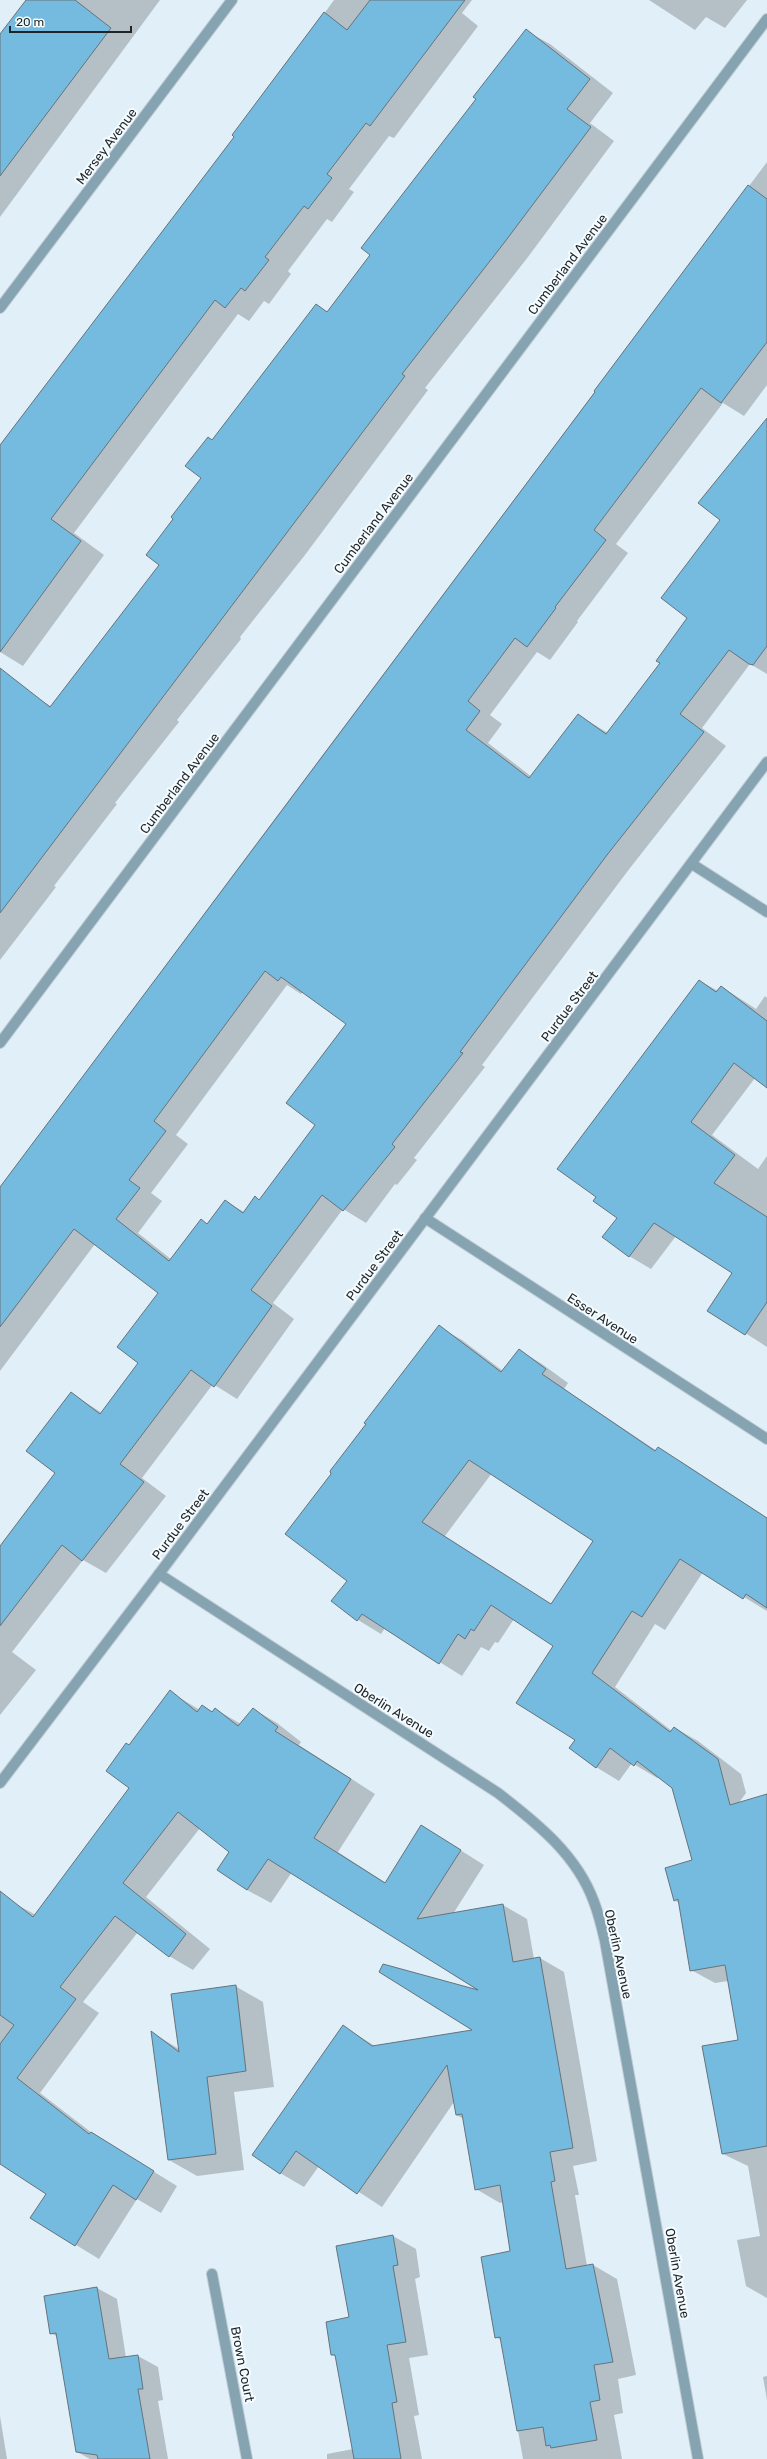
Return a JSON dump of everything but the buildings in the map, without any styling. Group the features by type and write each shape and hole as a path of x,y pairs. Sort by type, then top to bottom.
{"street":[{"name":"Mersey Avenue","path":"0,308 232,0"},
{"name":"Cumberland Avenue","path":"0,1043 767,19"},
{"name":"Purdue Street","path":"0,1782 159,1574 767,762"},
{"path":"692,864 767,912"},
{"name":"Esser Avenue","path":"425,1218 767,1440"},
{"name":"Oberlin Avenue","path":"159,1574 498,1793 532,1819 554,1840 579,1871 594,1902 605,1941 698,2459"},
{"name":"Brown Court","path":"212,2274 247,2459"}]}
